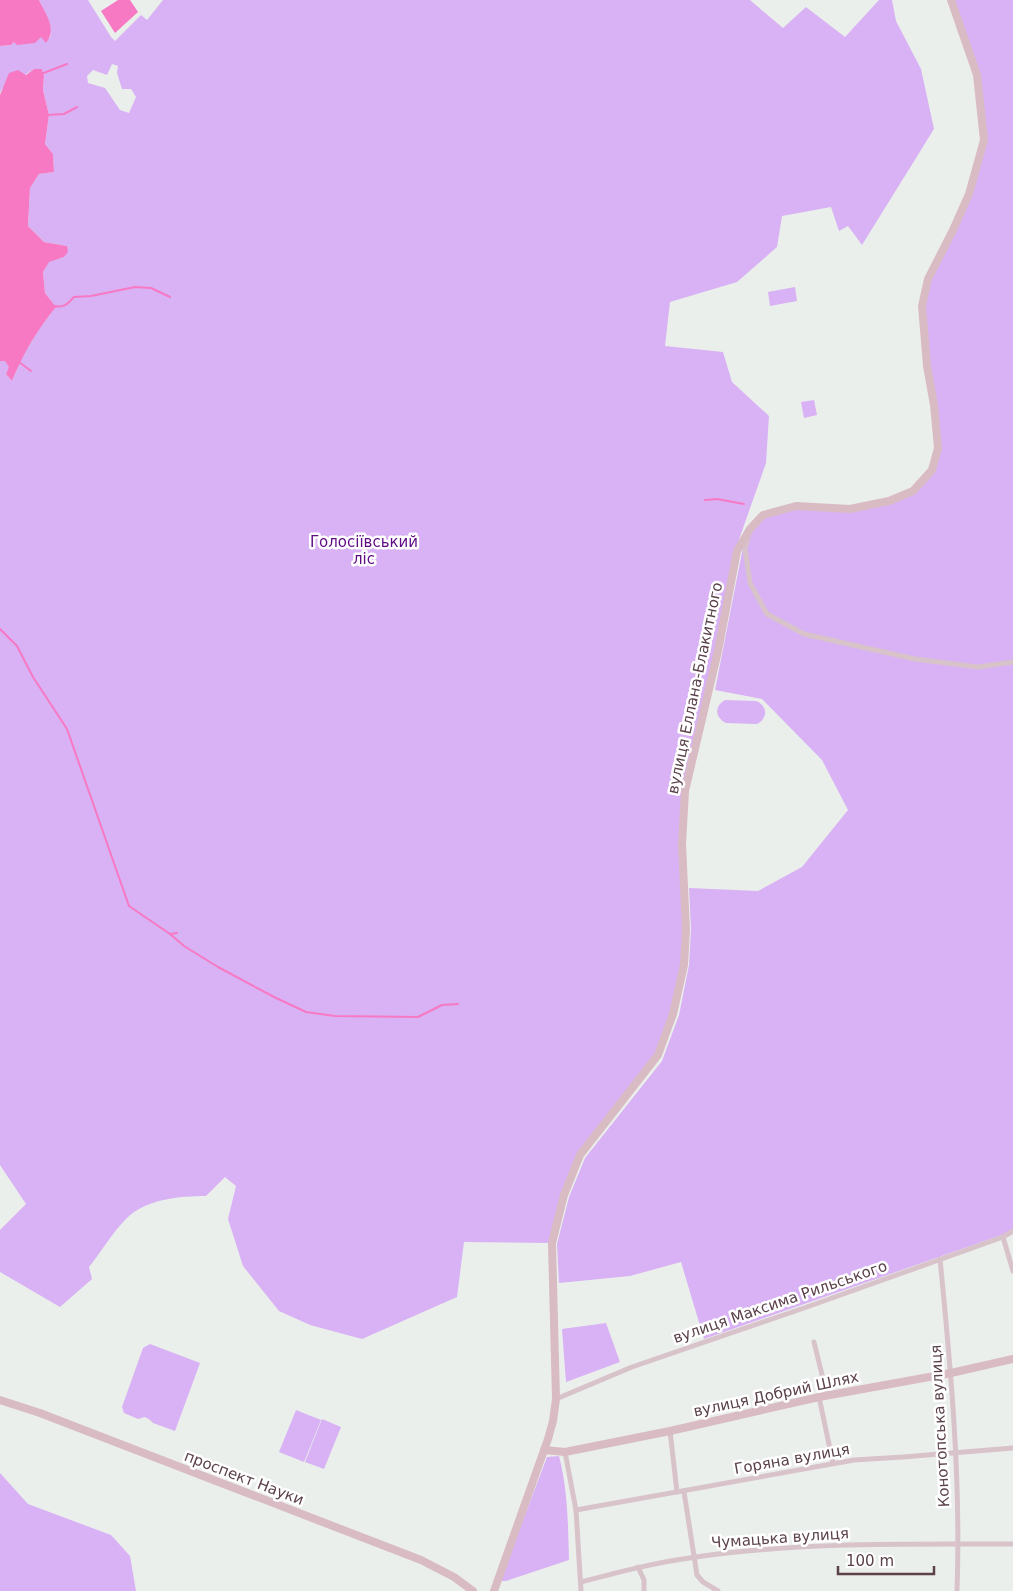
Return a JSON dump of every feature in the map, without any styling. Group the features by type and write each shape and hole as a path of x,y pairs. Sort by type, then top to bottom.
{"street":[{"name":"вулиця Еллана-Блакитного","path":"494,1591 552,1426 556,1399 552,1243 564,1195 580,1155 658,1055 673,1014 684,965 686,930 682,844 685,791 718,651 737,551 750,529 763,515 796,506 850,509 889,501 913,491 932,470 938,448 934,405 927,366 922,306 928,279 953,230 968,194 984,140 977,75 951,0"},
{"path":"750,529 745,548 750,583 768,614 804,634 914,659 978,667 1013,662"},
{"name":"вулиця Максима Рильського","path":"556,1399 632,1367 807,1307 1003,1237 1013,1231"},
{"path":"1003,1237 1013,1271"},
{"name":"Конотопська вулиця","path":"940,1259 952,1373 959,1544 957,1591"},
{"path":"814,1342 833,1464"},
{"name":"вулиця Добрий Шлях","path":"544,1450 565,1452 670,1431 823,1396 952,1373 1013,1359"},
{"name":"проспект Науки","path":"0,1400 421,1560 454,1577 473,1591"},
{"path":"670,1431 678,1492"},
{"name":"Горяна вулиця","path":"576,1510 854,1460 1013,1448"},
{"path":"565,1452 576,1510 581,1591"},
{"path":"684,1492 697,1575 699,1579 718,1591"},
{"name":"Чумацька вулиця","path":"581,1582 638,1567 747,1550 824,1545 1013,1544"},
{"path":"638,1567 644,1580 644,1591"}],"green space":[{"name":"Голосіївський ліс","path":"39,0 88,0 115,41 141,15 147,20 163,0 750,0 783,28 806,7 845,37 879,0 892,0 896,21 921,69 934,129 862,245 848,226 839,231 831,207 782,216 777,247 737,282 670,302 665,346 723,352 732,382 769,416 766,463 735,551 707,689 683,791 684,930 682,964 671,1014 656,1054 579,1154 550,1243 464,1242 457,1297 362,1339 310,1325 279,1311 243,1266 228,1219 236,1186 225,1177 206,1196 163,1200 134,1212 116,1230 89,1267 92,1279 60,1307 0,1272 0,1230 26,1204 0,1165 0,361 5,361 10,367 6,374 12,381 31,342 56,307 45,293 43,272 48,262 64,257 67,246 44,242 28,226 30,188 39,174 54,172 53,154 45,144 49,115 43,90 44,76 42,69 34,69 1,90 0,95 0,46 41,37 50,38 49,23","holes":["112,64 118,66 117,73 122,89 131,89 136,97 129,113 120,110 105,88 88,83 87,76 93,70 107,75"]},
{"path":"953,0 1013,0 1013,1230 704,1339 681,1262 630,1276 559,1283 557,1244 569,1197 585,1158 662,1061 679,1015 689,965 691,929 689,888 758,891 802,867 848,810 822,760 762,699 715,690 744,542 764,517 796,509 850,512 914,494 941,447 930,364 925,306 931,280 986,141 979,75"},
{"path":"795,287 797,301 770,306 768,292"},
{"path":"814,400 817,415 804,418 801,402"},
{"path":"725,700 756,701 763,706 765,715 757,724 726,723 722,721 717,712 719,705"},
{"path":"606,1323 620,1362 566,1382 562,1329"},
{"path":"150,1344 200,1363 175,1431 153,1423 145,1417 138,1419 124,1413 122,1407 143,1348"},
{"path":"296,1410 321,1420 304,1462 279,1452"},
{"path":"322,1419 341,1427 324,1469 305,1462"},
{"path":"559,1456 566,1495 569,1560 506,1581 500,1581 547,1457"},
{"path":"0,1473 28,1504 111,1535 130,1556 136,1591 0,1591"}],"shaded area":[{"path":"0,0 39,0 51,27 46,43 41,37 35,43 17,45 14,42 11,45 0,46"},
{"path":"118,0 130,0 138,12 115,33 101,11"},
{"path":"34,69 42,69 44,76 43,90 49,115 45,144 53,154 54,172 39,174 30,188 28,226 44,242 67,246 68,252 64,257 49,262 43,272 45,293 56,307 31,342 12,381 6,374 9,367 5,361 0,361 0,95 9,73 18,70 26,75"}],"waterway":[{"path":"41,74 67,64"},
{"path":"47,115 64,114 77,107"},
{"path":"54,306 63,306 74,297 91,296 135,287 151,288 170,297"},
{"path":"19,362 31,371"},
{"path":"705,500 717,499 744,504"},
{"path":"0,629 17,646 33,677 67,729 129,906 184,946 218,967 306,1012 335,1016 418,1017 442,1005 458,1004"},
{"path":"170,934 177,933"}]}
